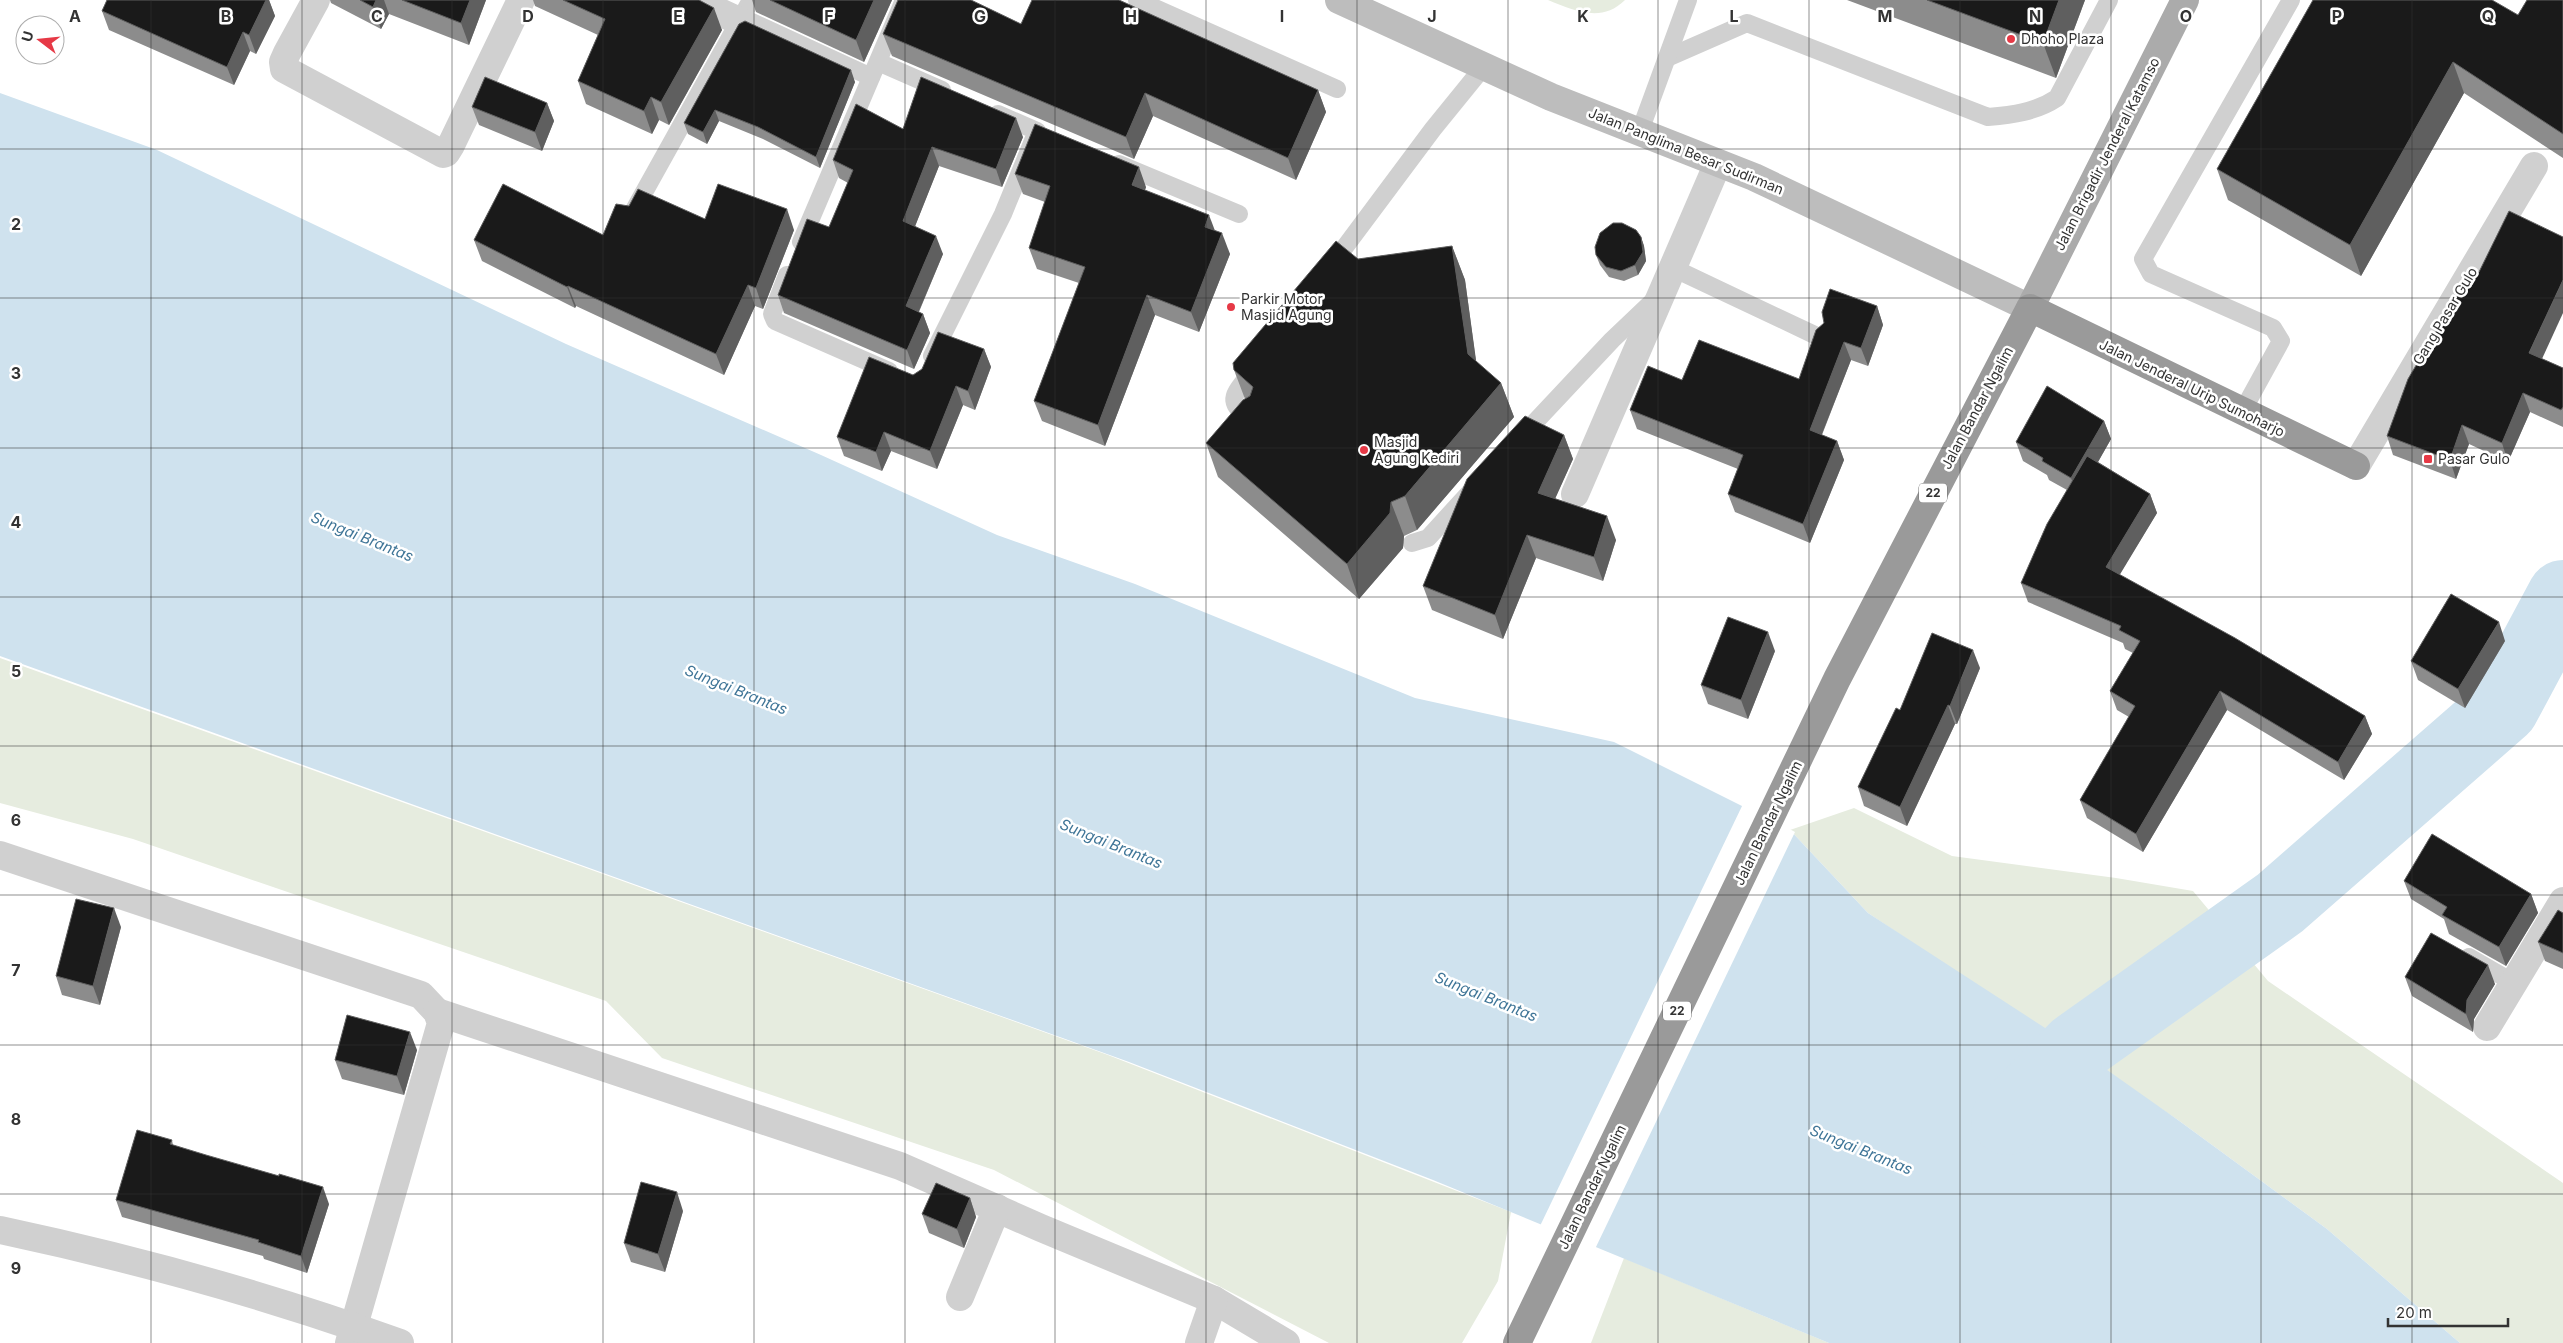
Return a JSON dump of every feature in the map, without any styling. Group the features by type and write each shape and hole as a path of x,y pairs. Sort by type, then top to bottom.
{"highway":[{"name":"Jalan Jenderal Urip Sumoharjo","path":"2030,308 2356,466"},
{"name":"Jalan Bandar Ngalim","path":"1516,1343 1837,679 2030,308"}],"main road":[{"name":"Jalan Panglima Besar Sudirman","path":"1339,0 1485,65 1551,97 1640,130 1754,177 2030,308"},
{"name":"Jalan Brigadir Jenderal Katamso","path":"2030,308 2185,0"}],"street":[{"path":"316,0 287,53 284,69 443,154 446,153 451,145 521,0"},
{"path":"694,0 744,13"},
{"path":"1575,494 1718,163"},
{"name":"Gang Pasar Gulo","path":"2356,466 2534,166"},
{"path":"0,855 421,995 437,1012 441,1023 351,1334"},
{"path":"2487,1027 2563,901"},
{"path":"437,1012 900,1166 1214,1300 1286,1343"},
{"path":"960,1297 998,1208"},
{"path":"0,1230 90,1250 318,1313 351,1334 400,1343"},
{"path":"1199,1343 1214,1300"}],"lane":[{"path":"904,0 798,248 772,316 775,321 907,379"},
{"path":"1137,0 1337,89"},
{"path":"1640,130 1688,0"},
{"path":"1667,58 1747,23 1988,117 2015,115 2047,105 2057,98 2109,0"},
{"path":"2242,412 2281,341 2278,334 2273,328 2151,274 2143,259 2292,0"},
{"path":"630,216 744,13 875,70 958,97"},
{"path":"1319,281 1433,129 1485,65"},
{"path":"984,108 1056,138"},
{"path":"926,372 939,338 1003,214 1037,131"},
{"path":"1102,157 1239,214"},
{"path":"1507,453 1668,280 1821,338"},
{"path":"1254,424 1236,410 1233,402 1235,393 1265,353"},
{"path":"1412,543 1428,538 1480,481"},
{"path":"2450,947 2514,983"}],"shaded area":[{"path":"1548,0 1625,0 1607,11 1588,13"},
{"path":"0,658 1108,1055 1511,1212 1498,1281 1462,1343 1329,1343 994,1170 662,1058 606,1001 133,839 0,803"},
{"path":"1854,808 1952,856 2116,878 2193,891 2268,981 2563,1183 2563,1343 2460,1343 2327,1229 2178,1120 1868,913 1790,830"},
{"path":"1624,1258 1829,1343 1591,1343"}],"water":[{"name":"Sungai Brantas","path":"0,93 157,150 566,344 821,455 997,535 1135,584 1415,698 1614,742 1790,830 1868,913 2076,1048 2178,1120 2327,1229 2460,1343 1829,1343 1433,1180 1129,1062 0,656"}],"pier":[{"path":"1743,804 1795,832 1595,1249 1540,1226"}],"building":[{"path":"107,0 266,0 249,35 243,32 227,67 102,11"},
{"path":"360,0 376,0 373,7"},
{"path":"402,0 470,0 461,23"},
{"path":"563,0 699,0 714,8 661,102 651,97 644,111 578,81 605,19"},
{"path":"770,0 874,0 856,40"},
{"path":"898,0 971,0 1021,24 1032,0 1119,0 1318,90 1288,158 1145,93 1126,137 883,34"},
{"path":"1927,0 2059,0 2043,43"},
{"path":"2313,0 2492,0 2518,15 2527,0 2563,0 2563,134 2453,62 2350,245 2217,169"},
{"path":"745,21 851,70 816,157 758,127 715,110 703,132 684,123 739,24"},
{"path":"485,77 547,103 535,132 472,107"},
{"path":"921,77 1016,118 996,169 932,147 903,221 936,236 906,306 923,314 907,350 778,295 807,219 829,227 853,170 833,160 856,104 903,129"},
{"path":"1035,124 1139,167 1132,185 1209,215 1205,227 1222,233 1191,312 1147,295 1098,425 1034,401 1085,267 1029,248 1050,186 1015,174"},
{"path":"503,184 603,235 616,204 629,206 638,189 705,219 718,184 787,209 756,288 748,285 716,354 567,287 474,240"},
{"path":"2509,211 2563,237 2563,280 2529,353 2563,368 2563,407 2561,410 2523,393 2502,443 2462,425 2450,460 2387,436 2408,379 2473,269 2479,272"},
{"path":"1613,223 1622,223 1636,230 1641,237 1643,252 1635,265 1621,271 1606,267 1596,255 1595,247 1600,233"},
{"name":"Masjid Agung Kediri","path":"1336,241 1358,259 1452,246 1468,354 1501,383 1405,496 1391,502 1390,513 1347,564 1206,443 1243,400 1250,396 1253,387 1234,370 1233,363"},
{"path":"1830,289 1877,306 1861,348 1844,342 1810,430 1837,441 1803,524 1728,494 1743,455 1630,410 1648,366 1682,380 1699,340 1799,379 1816,330 1824,323 1822,312"},
{"path":"938,332 984,349 968,391 956,386 930,451 884,432 876,452 837,437 869,357 913,375 922,369"},
{"path":"2047,386 2104,421 2071,478 2042,461 2043,458 2016,442"},
{"path":"1525,416 1564,435 1538,493 1607,516 1594,557 1527,535 1495,615 1423,586 1467,479"},
{"path":"2087,456 2150,494 2106,567 2235,638 2365,716 2338,762 2220,691 2136,834 2080,800 2135,706 2110,691 2140,641 2119,630 2121,626 2021,583 2047,524"},
{"path":"2451,594 2499,622 2458,689 2411,661"},
{"path":"1728,617 1768,632 1741,700 1701,685"},
{"path":"1932,633 1973,650 1950,706 1948,705 1900,807 1858,787 1896,708 1900,710"},
{"path":"2432,834 2531,894 2499,947 2442,915 2447,907 2404,881"},
{"path":"76,899 114,908 93,986 56,976"},
{"path":"2558,910 2563,913 2563,953 2538,942"},
{"path":"2431,933 2488,965 2467,1000 2466,1014 2405,977"},
{"path":"347,1015 410,1032 397,1076 335,1060"},
{"path":"137,1130 172,1140 170,1144 323,1187 301,1256 258,1242 259,1240 116,1200"},
{"path":"641,1182 677,1192 658,1254 624,1243"},
{"path":"936,1183 970,1198 957,1229 922,1214"}],"waterway":[{"path":"2007,1119 2076,1048 2280,903 2503,708 2563,596"}],"place":[{"name":"Dhoho Plaza","path":"2011,39"},
{"name":"Parkir Motor Masjid Agung","path":"1231,307"},
{"name":"Masjid Agung Kediri","path":"1364,450"},
{"name":"Pasar Gulo","path":"2428,459"}]}
